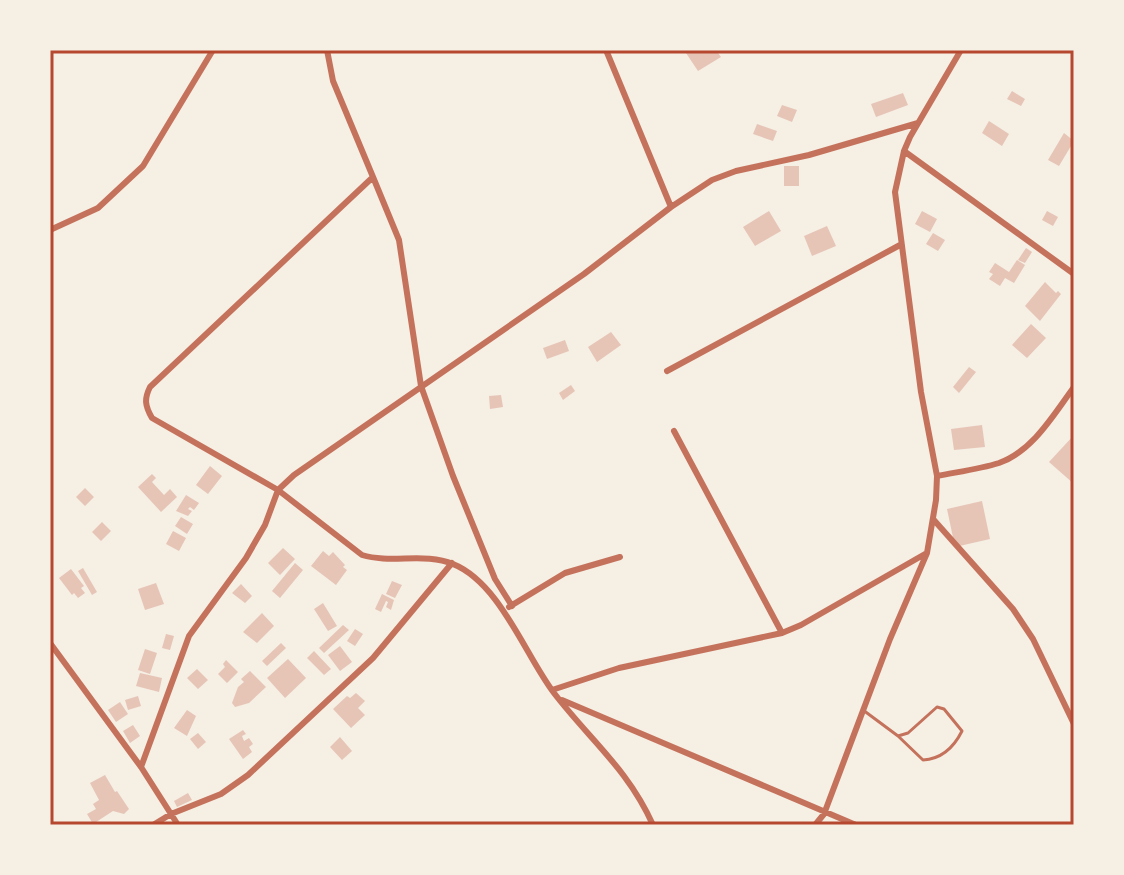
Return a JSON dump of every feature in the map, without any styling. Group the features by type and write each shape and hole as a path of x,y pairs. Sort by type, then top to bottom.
{"street":[{"path":"50,230 98,208 143,166 213,50"},
{"path":"327,50 333,81 399,240 421,386 495,579 512,606"},
{"path":"606,50 671,207"},
{"path":"815,825 824,814 927,553 937,476 921,392 895,192 904,151 961,50"},
{"path":"141,767 189,636 246,558 265,525 278,490 294,475 584,274 671,207 712,180 918,123"},
{"path":"904,151 1074,274"},
{"path":"373,177 150,387 144,398 146,409 152,418 278,490 362,555 375,559 452,563 485,588 552,690 634,787 653,825"},
{"path":"667,371 900,245"},
{"path":"937,476 1001,462 1019,452 1034,439 1074,387"},
{"path":"674,431 782,633"},
{"path":"933,519 1013,609 1033,639 1074,724"},
{"path":"552,690 619,668 782,633 927,553"},
{"path":"502,611 565,573 620,557"},
{"path":"153,825 171,814 221,794 264,761 373,658 452,563"},
{"path":"50,643 141,767 178,825"},
{"path":"558,698 824,814 856,825"}],"lane":[{"path":"863,710 898,736 923,760 936,760 957,741 962,731 944,709 937,707 908,733 898,736"}],"building":[{"path":"684,50 716,50 721,57 698,71"},
{"path":"1012,91 1025,99 1021,106 1007,99"},
{"path":"903,93 908,105 876,117 871,104"},
{"path":"782,105 797,110 792,122 777,116"},
{"path":"989,121 1009,134 1002,146 982,133"},
{"path":"757,124 777,131 773,141 753,134"},
{"path":"1064,133 1074,141 1059,166 1048,160"},
{"path":"784,166 799,166 799,186 784,186"},
{"path":"769,211 781,231 755,246 743,227"},
{"path":"922,211 937,219 930,232 915,224"},
{"path":"1047,211 1058,217 1053,226 1042,220"},
{"path":"827,226 836,246 812,256 804,236"},
{"path":"933,233 945,240 938,251 926,244"},
{"path":"1026,248 1032,252 1025,263 1018,260"},
{"path":"1017,260 1025,265 1014,283 1005,278 1000,286 989,279 993,274 989,272 995,263 1009,272"},
{"path":"1045,282 1061,294 1040,321 1025,306"},
{"path":"1031,324 1046,338 1027,358 1012,345"},
{"path":"611,332 621,345 597,362 588,347"},
{"path":"565,340 569,351 547,359 543,348"},
{"path":"969,367 976,372 959,393 953,387"},
{"path":"571,385 575,391 563,400 559,393"},
{"path":"501,395 503,407 490,409 489,396"},
{"path":"982,425 985,447 954,450 951,429"},
{"path":"1074,435 1074,484 1049,462"},
{"path":"210,466 222,476 208,494 196,485"},
{"path":"152,474 156,478 152,482 164,495 170,489 177,497 161,512 138,487"},
{"path":"85,488 94,497 85,506 76,497"},
{"path":"186,495 199,503 194,510 188,509 192,511 188,516 176,511"},
{"path":"982,501 990,539 955,547 947,509"},
{"path":"181,517 193,524 187,534 175,526"},
{"path":"102,522 111,531 101,541 92,532"},
{"path":"173,531 186,538 179,551 166,544"},
{"path":"283,548 295,559 280,575 268,563"},
{"path":"323,551 329,556 333,552 347,570 336,585 311,566"},
{"path":"295,563 303,570 280,598 272,591"},
{"path":"83,568 97,592 92,595 78,571"},
{"path":"71,569 84,586 81,588 85,593 78,598 59,578"},
{"path":"392,581 402,585 395,598 386,594"},
{"path":"156,583 164,604 145,610 138,589"},
{"path":"241,584 252,596 245,603 232,593"},
{"path":"382,594 394,600 391,610 386,607 386,601 381,612 375,609"},
{"path":"323,603 337,626 328,631 314,609"},
{"path":"262,613 274,626 257,643 243,632"},
{"path":"343,625 349,630 324,653 319,648"},
{"path":"355,629 363,634 355,646 347,641"},
{"path":"166,634 174,636 170,650 162,648"},
{"path":"281,643 286,648 267,666 262,661"},
{"path":"340,646 352,662 340,671 328,655"},
{"path":"145,649 157,653 150,674 138,670"},
{"path":"314,651 331,669 324,675 307,658"},
{"path":"288,659 306,678 285,698 267,678"},
{"path":"226,660 238,672 227,683 218,674 225,667 223,664"},
{"path":"197,669 208,680 198,689 187,678"},
{"path":"250,671 266,687 249,703 235,707 232,703 238,687 244,682 241,679"},
{"path":"140,673 162,678 159,692 136,686"},
{"path":"356,693 365,701 358,708 365,715 351,728 333,709 347,696 350,698"},
{"path":"138,696 141,706 128,710 125,700"},
{"path":"120,702 128,714 116,722 108,710"},
{"path":"187,710 196,716 187,736 174,728"},
{"path":"133,725 140,736 130,743 123,731"},
{"path":"243,730 246,734 242,736 244,741 249,738 253,744 249,747 252,752 243,759 229,739"},
{"path":"198,733 206,742 198,749 190,739"},
{"path":"340,737 352,751 342,760 330,747"},
{"path":"105,775 129,809 124,814 113,811 93,824 87,814 96,809 93,804 99,800 90,783"},
{"path":"188,793 192,800 177,807 174,801"}]}
